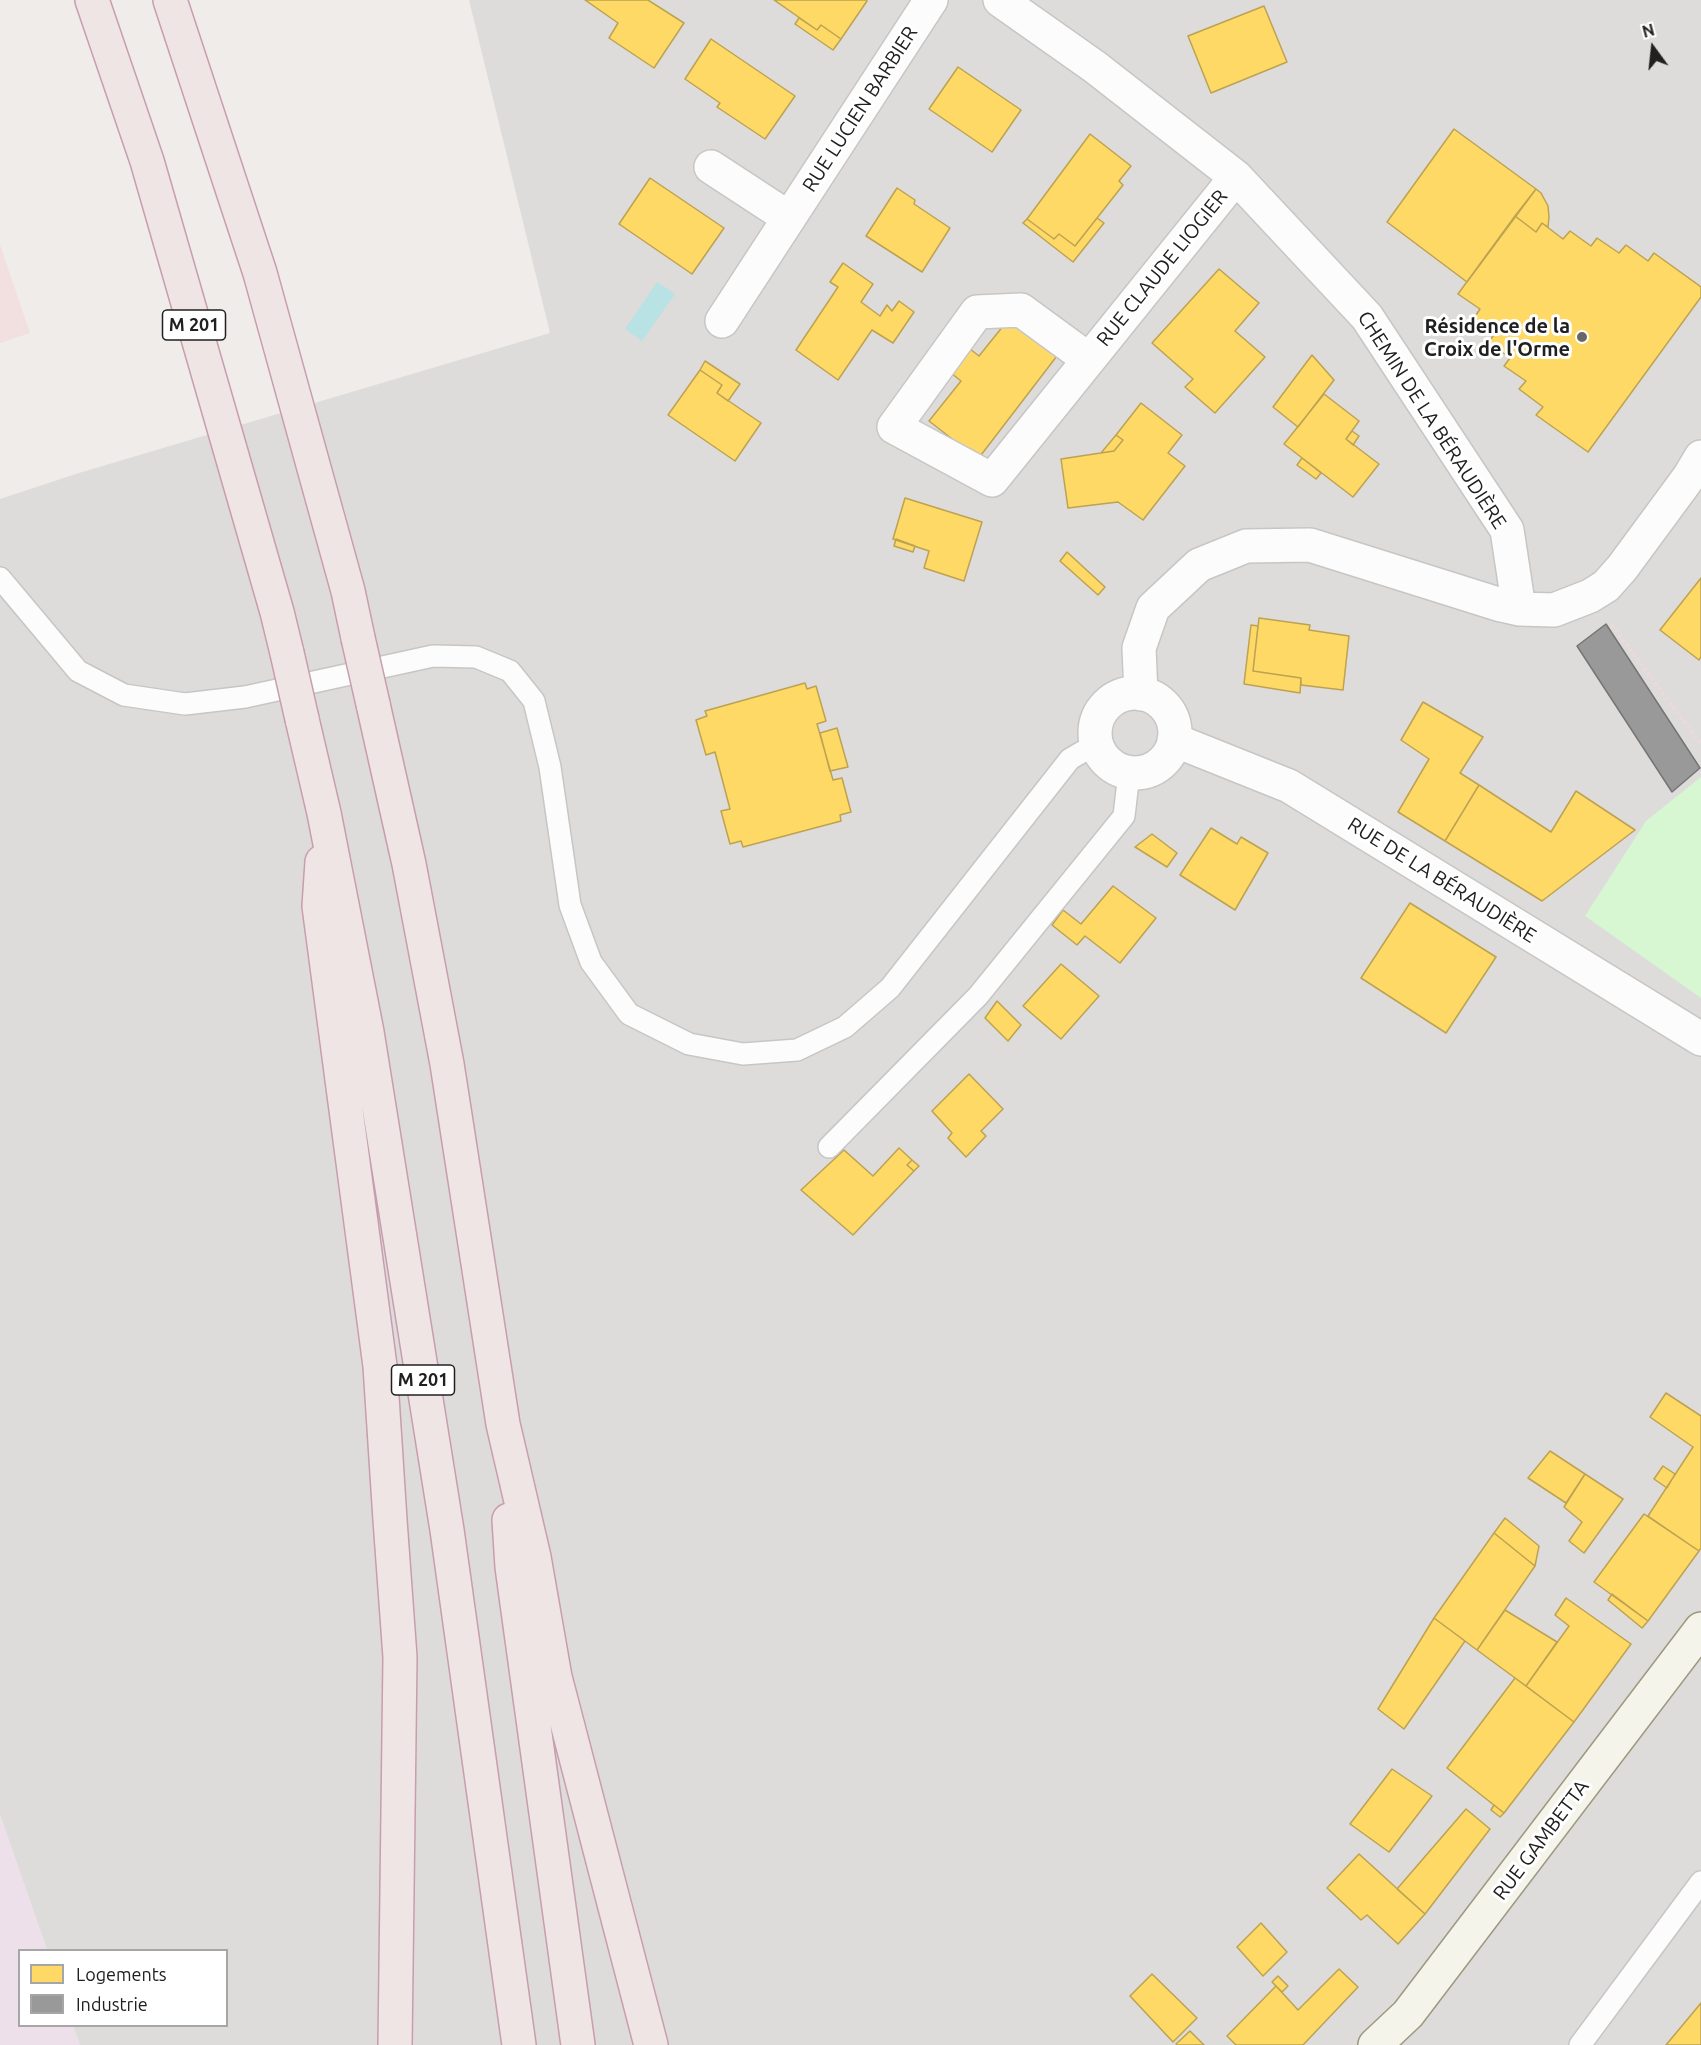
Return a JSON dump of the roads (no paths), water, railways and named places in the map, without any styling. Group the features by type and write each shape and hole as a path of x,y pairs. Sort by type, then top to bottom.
{"highway":[{"name":"M 201","path":"93,0 147,161 277,612 324,813 367,1032 447,1530 519,2045"},
{"path":"170,0 260,273 348,591 409,864 447,1064 503,1424 534,1557 555,1677 651,2045"},
{"path":"324,813 319,906 380,1366 399,1657 395,2045"},
{"path":"503,1424 512,1567 578,2045"}],"main road":[{"name":"RUE GAMBETTA","path":"1375,2045 1406,2029 1701,1629"}],"street":[{"name":"RUE LUCIEN BARBIER","path":"722,321 931,0"},
{"name":"CHEMIN DE LA BÉRAUDIÈRE","path":"1000,0 1095,67 1236,177 1367,317 1507,530 1519,609"},
{"path":"711,167 789,218"},
{"name":"RUE CLAUDE LIOGIER","path":"1088,359 1021,310 977,312 894,427 992,480 1236,177"},
{"path":"1141,694 1139,648 1153,608 1199,565 1246,546 1310,545 1501,605 1519,609 1554,610 1590,596 1606,586 1622,568 1689,477 1701,457"},
{"path":"1128,694 1141,694 1163,705 1174,727 1174,740 1163,762 1142,773 1129,773 1118,770 1100,754 1094,730 1105,706 1115,698 1128,694"},
{"name":"RUE DE LA BÉRAUDIÈRE","path":"1174,740 1289,786 1701,1039"}],"lane":[{"path":"0,578 78,671 124,695 185,704 245,697 433,656 476,657 510,671 534,701 550,767 570,905 591,962 629,1014 689,1044 743,1054 797,1050 845,1027 854,1020 890,988 1070,759 1096,744"},
{"path":"829,1147 978,996 1124,816 1129,773"},
{"path":"1580,2045 1701,1882"}],"water":[{"path":"657,282 675,294 642,341 625,329"}],"place":[{"name":"Résidence de la Croix de l'Orme","path":"1582,337"}]}
